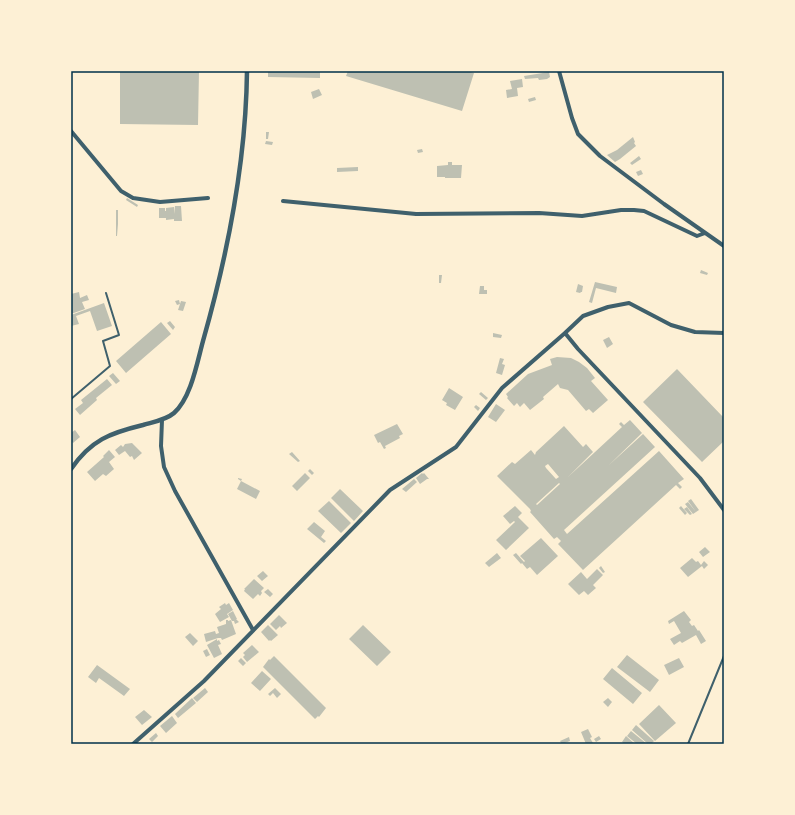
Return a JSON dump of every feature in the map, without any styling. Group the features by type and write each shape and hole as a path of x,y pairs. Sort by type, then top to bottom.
{"street":[{"path":"71,469 80,456 100,440 126,429 162,420 174,413 185,399 194,378 216,299 233,218 243,154 247,71"},
{"path":"559,71 578,134 600,156 724,246"},
{"path":"71,131 121,191 133,198 160,202 208,198"},
{"path":"283,201 416,214 539,213 582,216 621,210 634,210 644,211 697,236 705,233"},
{"path":"133,744 204,680 390,490 456,448 502,388 583,316 608,306 629,303 671,325 694,332 724,333"},
{"path":"564,333 700,478 724,510"},
{"path":"162,420 161,446 164,467 175,491 253,630"}],"lane":[{"path":"71,399 110,366 103,341 119,335 106,293"},
{"path":"688,744 724,656"}],"building":[{"path":"120,71 199,71 198,125 120,124"},
{"path":"268,71 320,71 320,78 268,77"},
{"path":"348,71 466,71 474,73 462,111 346,76"},
{"path":"549,72 550,77 547,79 525,79 524,76"},
{"path":"522,79 523,87 517,88 518,96 507,98 506,90 512,89 510,81"},
{"path":"319,89 322,95 313,99 311,92"},
{"path":"535,97 536,100 529,102 528,99"},
{"path":"266,132 269,132 268,139 266,139"},
{"path":"633,137 636,146 620,159 615,162 607,155 617,150"},
{"path":"266,141 273,142 272,145 265,144"},
{"path":"422,149 423,152 418,153 417,150"},
{"path":"639,156 641,159 632,165 630,163"},
{"path":"448,162 452,162 452,165 462,165 461,178 437,177 437,166 448,165"},
{"path":"358,167 358,171 337,172 337,168"},
{"path":"641,170 643,174 638,176 636,172"},
{"path":"127,198 138,205 137,207 126,200"},
{"path":"175,206 181,206 182,221 159,218 159,208 165,208 166,211 166,208 174,207 174,214"},
{"path":"116,210 118,210 117,236 116,236"},
{"path":"701,270 708,273 707,275 700,273"},
{"path":"439,275 442,275 441,283 439,283"},
{"path":"595,282 617,287 616,293 596,288 592,303 589,302"},
{"path":"578,284 583,286 582,292 580,293 576,292"},
{"path":"480,286 484,286 484,290 487,290 487,294 479,294"},
{"path":"79,292 80,298 87,295 89,300 82,302 85,309 71,314 71,294"},
{"path":"179,300 180,304 177,305 175,301"},
{"path":"181,301 186,302 183,311 178,310"},
{"path":"104,303 112,326 97,331 90,311 76,316 79,324 71,326 71,315"},
{"path":"170,321 175,327 173,330 167,323"},
{"path":"161,322 171,334 126,373 116,361"},
{"path":"493,333 502,335 501,338 493,337"},
{"path":"609,337 613,344 607,348 603,340"},
{"path":"557,357 571,358 587,368 595,378 591,381 608,400 593,413 589,409 586,411 568,390 560,388 558,384 543,397 544,399 530,410 524,403 520,407 517,403 514,406 507,398 508,397 506,394 528,374 552,365 550,359"},
{"path":"500,358 504,359 502,364 505,365 502,375 496,373"},
{"path":"677,369 724,418 724,441 702,462 643,402"},
{"path":"113,373 120,381 116,384 109,376"},
{"path":"107,379 112,385 96,398 97,400 80,415 75,409 83,403 81,400"},
{"path":"449,388 463,397 455,410 446,405 447,403 442,400"},
{"path":"481,392 488,398 486,400 479,394"},
{"path":"496,404 505,410 496,422 488,417"},
{"path":"476,405 480,408 478,411 474,407"},
{"path":"630,420 642,433 609,465 643,434 655,447 564,530 567,534 659,451 684,479 678,483 682,487 680,489 676,485 583,570 558,544 561,541 557,537 554,539 530,512 530,509 497,476 512,462 515,464 531,450 535,455 536,452 564,426 583,447 586,444 593,452 568,477 622,427 619,424 621,422 624,425","holes":["548,464 559,477 556,479 546,468 545,466","559,483 560,484 537,505 536,504"]},
{"path":"397,424 403,434 399,436 400,438 385,446 386,448 384,449 380,442 378,443 374,435"},
{"path":"75,430 80,437 73,443 71,440 71,433"},
{"path":"132,443 142,453 134,460 132,456 130,457 125,451 119,455 115,450 121,445 123,447 125,444"},
{"path":"109,450 115,457 109,462 114,469 106,476 103,474 95,481 87,472 104,457 103,456"},
{"path":"292,452 300,461 298,462 289,454"},
{"path":"310,469 314,473 312,475 308,471"},
{"path":"305,473 310,478 297,491 292,486"},
{"path":"424,473 429,479 420,484 416,478"},
{"path":"414,479 417,482 406,492 402,489"},
{"path":"241,481 260,491 256,499 237,489"},
{"path":"340,489 363,511 354,521 331,498"},
{"path":"691,499 699,510 696,512 688,501"},
{"path":"329,501 351,523 341,533 318,511"},
{"path":"688,502 696,512 693,514 685,504"},
{"path":"515,506 522,513 518,517 529,528 506,550 496,540 515,522 514,521 510,524 503,516"},
{"path":"681,506 687,513 685,515 679,508"},
{"path":"687,507 692,514 690,515 684,509"},
{"path":"314,522 325,531 321,537 326,541 324,543 307,529"},
{"path":"541,538 558,556 537,575 530,567 527,569 522,563 521,564 513,555 516,553 524,562 525,561 520,556"},
{"path":"705,547 710,552 703,557 699,552"},
{"path":"497,553 501,558 489,567 485,563"},
{"path":"692,558 696,562 698,561 701,565 704,561 708,565 704,569 702,566 688,577 680,568"},
{"path":"601,566 605,572 603,573 599,568"},
{"path":"597,569 603,575 593,585 596,588 588,595 584,591 579,595 568,584 581,572 587,579"},
{"path":"263,571 268,576 262,581 257,576"},
{"path":"254,579 264,588 261,591 262,593 260,596 258,594 253,599 244,591 244,589"},
{"path":"268,589 273,594 270,597 264,592"},
{"path":"225,603 226,605 229,603 233,610 227,614 229,617 220,622 215,614 221,609 219,607"},
{"path":"233,611 239,622 235,624 228,614"},
{"path":"684,611 691,620 689,622 692,626 694,625 698,631 699,630 706,641 701,644 696,635 682,643 680,641 674,645 670,639 681,633 674,621 669,624 668,621"},
{"path":"279,615 287,623 281,628 280,626 276,630 270,624"},
{"path":"226,620 231,620 236,634 222,640 221,638 218,638 206,642 204,634 215,631 216,634 219,633 217,627 226,624"},
{"path":"268,625 278,635 271,641 269,641 261,632"},
{"path":"363,625 391,652 377,666 349,639"},
{"path":"190,633 198,641 193,646 185,637"},
{"path":"217,639 217,641 219,640 221,644 218,645 222,654 214,658 207,645"},
{"path":"252,645 259,652 247,662 243,657 245,655 243,653"},
{"path":"207,649 210,655 206,657 203,651"},
{"path":"627,655 659,680 650,692 617,667"},
{"path":"274,656 326,708 319,717 318,716 315,719 263,667 269,659 270,660"},
{"path":"241,658 246,663 243,666 238,661"},
{"path":"679,658 684,667 669,675 664,665"},
{"path":"97,665 130,689 124,696 99,678 96,683 88,677"},
{"path":"612,668 642,693 633,704 603,679"},
{"path":"262,671 271,679 260,691 251,683"},
{"path":"205,688 208,692 197,702 193,698"},
{"path":"275,688 281,694 277,698 273,693 270,696 268,694"},
{"path":"192,698 196,703 178,718 175,714"},
{"path":"608,698 612,702 608,707 603,702"},
{"path":"659,705 676,723 655,741 639,724"},
{"path":"144,710 152,717 142,725 135,717"},
{"path":"172,716 177,723 166,733 160,726"},
{"path":"636,725 654,741 651,744 648,744 632,730"},
{"path":"588,729 592,737 590,738 593,743 592,744 586,744 581,732"},
{"path":"631,731 647,744 637,744 627,736"},
{"path":"156,733 158,736 152,742 149,739"},
{"path":"599,736 601,739 596,742 594,739"},
{"path":"626,736 635,744 625,744 622,742"},
{"path":"569,737 570,741 562,744 560,741"}]}
